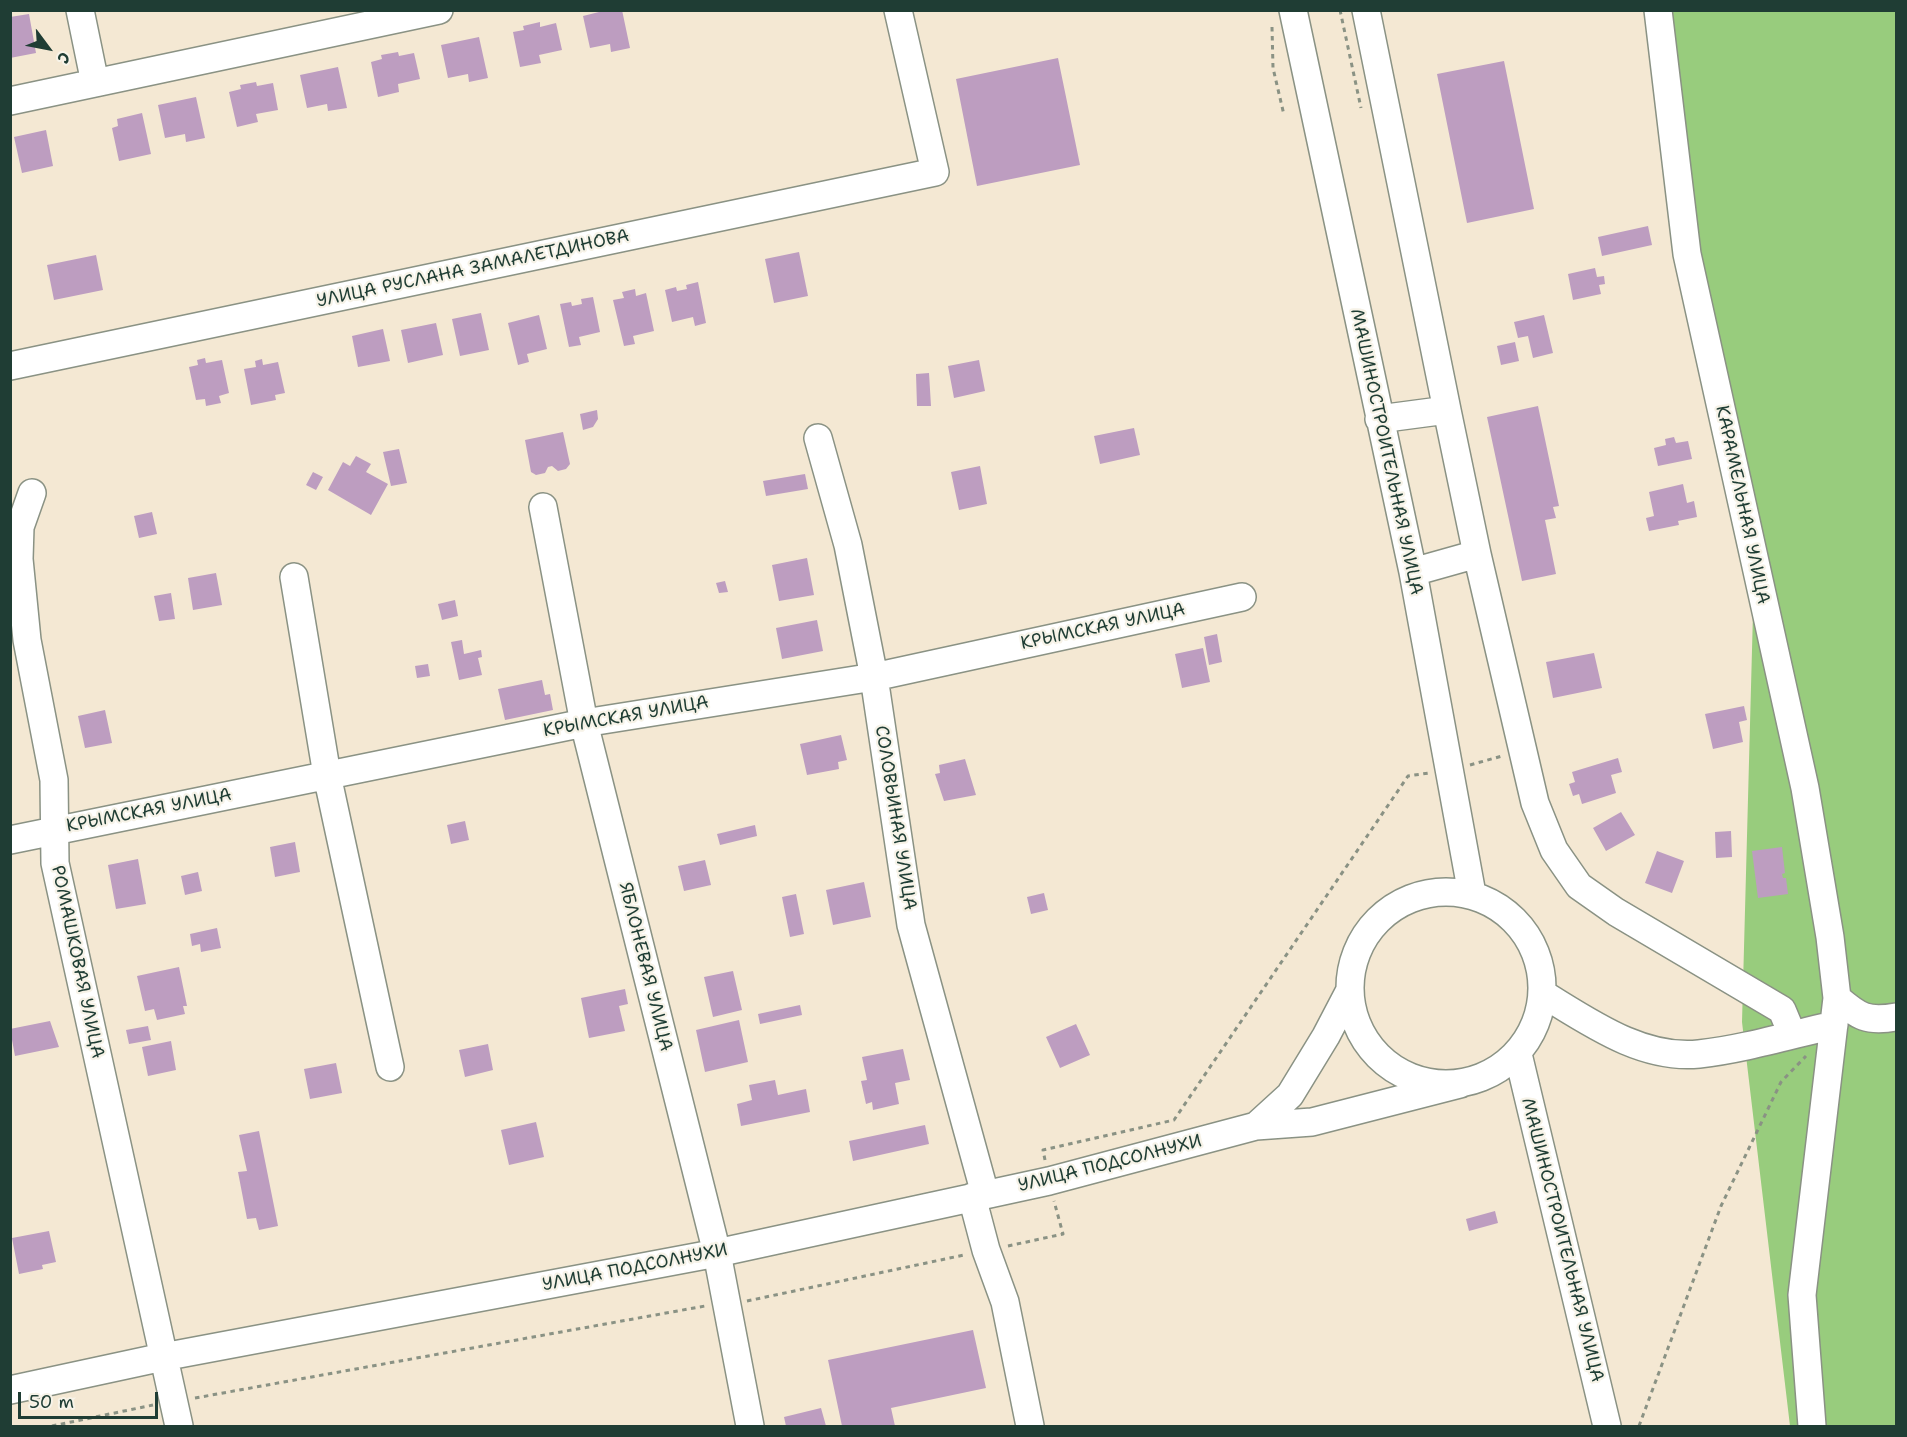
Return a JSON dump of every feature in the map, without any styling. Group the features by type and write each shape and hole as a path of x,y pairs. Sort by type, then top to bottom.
{"street":[{"path":"80,10 95,83"},
{"path":"10,101 95,83 360,19 438,10"},
{"name":"УЛИЦА РУСЛАНА ЗАМАЛЕТДИНОВА","path":"10,366 935,172 898,10"},
{"name":"МАШИНОСТРОИТЕЛЬНАЯ УЛИЦА","path":"1293,10 1413,572 1472,894"},
{"path":"1366,10 1477,555 1534,803 1554,850 1579,886 1616,912 1782,1010 1802,1042"},
{"name":"КАРАМЕЛЬНАЯ УЛИЦА","path":"1658,10 1687,254 1805,788 1830,937 1837,998 1802,1295 1812,1426"},
{"path":"1380,419 1447,410"},
{"name":"СОЛОВЬИНАЯ УЛИЦА","path":"818,438 848,545 874,677 911,925 979,1196 986,1250 1005,1302 1030,1426"},
{"name":"РОМАШКОВАЯ УЛИЦА","path":"32,493 20,527 19,559 27,640 54,780 55,863 176,1414"},
{"name":"ЯБЛОНЕВАЯ УЛИЦА","path":"543,507 584,723 717,1253 750,1426"},
{"path":"1413,572 1477,555"},
{"path":"294,576 327,775 390,1067"},
{"name":"КРЫМСКАЯ УЛИЦА","path":"10,840 584,723 874,677 1242,597"},
{"path":"1442,891 1472,894 1502,908 1525,931 1539,961 1543,994 1535,1026 1518,1054 1491,1074 1460,1084 1427,1084 1397,1072 1372,1051 1355,1024 1349,992 1352,962 1365,934 1385,912 1412,897 1442,891"},
{"path":"1256,1126 1290,1095 1326,1036 1349,992"},
{"path":"1543,994 1595,1027 1623,1040 1672,1053 1698,1054 1802,1042 1834,1025"},
{"path":"1837,998 1859,1017 1881,1020 1896,1017"},
{"name":"МАШИНОСТРОИТЕЛЬНАЯ УЛИЦА","path":"1518,1054 1607,1426"},
{"name":"УЛИЦА ПОДСОЛНУХИ","path":"10,1390 163,1357 717,1253 1049,1181 1256,1126 1312,1122 1460,1084"}],"path":[{"path":"1340,10 1362,114"},
{"path":"52,1426 176,1414 713,1304 726,1305 1063,1234 1043,1149 1174,1120 1408,776 1450,770 1502,756 1499,745"},
{"path":"1639,1426 1721,1206 1802,1042"}],"green space":[{"path":"1672,11 1896,11 1896,1426 1790,1426 1742,1022 1756,501 1710,311 1688,162"}],"building":[{"path":"607,10 622,10 630,48 611,52 610,44 590,48 583,16"},
{"path":"29,14 36,53 10,58 10,17"},
{"path":"540,22 540,27 556,23 562,50 539,55 541,63 520,67 513,32 524,30 523,26"},
{"path":"479,37 488,78 469,82 468,74 448,78 441,45"},
{"path":"398,52 399,56 414,53 420,79 398,84 399,92 378,97 371,62 382,59 381,55"},
{"path":"1058,58 1080,165 977,186 956,79"},
{"path":"1504,61 1534,209 1467,223 1437,74"},
{"path":"338,67 347,108 328,111 327,104 307,108 300,75"},
{"path":"256,82 257,86 273,83 278,110 256,114 258,122 237,127 229,92 241,89 240,85"},
{"path":"196,97 205,138 186,142 185,134 165,138 158,105"},
{"path":"142,113 151,154 119,161 112,128 118,126 117,119"},
{"path":"46,130 53,166 22,173 14,137"},
{"path":"1648,226 1652,245 1602,256 1598,237"},
{"path":"799,252 808,296 774,303 765,259"},
{"path":"96,255 103,290 54,300 47,265"},
{"path":"1595,268 1597,277 1604,276 1605,284 1599,285 1601,294 1573,300 1568,274"},
{"path":"698,282 706,323 695,326 693,317 672,322 665,290 676,287 677,291 687,289 686,285"},
{"path":"635,289 636,296 646,293 654,331 633,336 635,344 624,346 613,300 624,298 622,292"},
{"path":"593,297 600,332 579,337 581,345 569,347 560,304 571,302 572,306 582,304 581,299"},
{"path":"481,313 489,350 460,356 452,319"},
{"path":"539,315 547,349 527,354 529,362 518,365 508,323"},
{"path":"1544,315 1553,353 1533,358 1528,336 1518,338 1514,322"},
{"path":"436,323 443,355 408,363 401,330"},
{"path":"383,329 390,361 358,367 352,336"},
{"path":"1515,342 1519,361 1501,365 1497,346"},
{"path":"205,358 206,363 222,360 229,393 219,396 221,403 206,406 205,399 196,400 189,367 198,365 197,360"},
{"path":"262,359 263,365 278,362 285,393 275,395 276,400 251,405 244,369 256,367 255,361"},
{"path":"979,360 985,391 954,398 948,366"},
{"path":"929,373 931,406 917,406 916,374"},
{"path":"1538,406 1559,506 1553,507 1556,518 1545,520 1556,574 1522,581 1487,417"},
{"path":"597,410 598,419 593,427 583,430 580,414"},
{"path":"1134,428 1140,455 1100,464 1094,436"},
{"path":"563,432 570,464 566,469 558,471 552,466 548,467 545,473 536,475 531,472 525,440"},
{"path":"1674,437 1676,443 1688,441 1692,459 1658,466 1654,448 1666,445 1665,439"},
{"path":"399,449 407,483 391,486 383,452"},
{"path":"356,456 371,464 366,472 388,484 371,515 328,490 343,462 350,466"},
{"path":"980,466 987,504 959,510 951,472"},
{"path":"313,472 323,477 316,490 306,485"},
{"path":"805,474 808,489 766,496 763,481"},
{"path":"1683,484 1687,503 1694,501 1697,517 1678,521 1679,525 1649,531 1646,518 1654,516 1649,492"},
{"path":"152,512 157,534 139,538 134,516"},
{"path":"807,558 814,595 779,601 772,565"},
{"path":"216,573 222,605 193,610 188,578"},
{"path":"725,581 728,592 719,593 716,583"},
{"path":"171,593 175,619 159,621 154,596"},
{"path":"455,600 458,616 442,620 438,604"},
{"path":"817,620 823,651 782,659 776,628"},
{"path":"1217,634 1222,662 1209,665 1204,637"},
{"path":"462,640 464,654 481,650 482,657 478,658 482,675 459,680 451,642"},
{"path":"1203,648 1210,682 1182,688 1175,654"},
{"path":"1594,653 1602,688 1553,698 1546,662"},
{"path":"428,664 430,676 417,678 415,666"},
{"path":"542,680 545,695 550,694 553,710 505,720 498,689"},
{"path":"1744,706 1747,720 1739,722 1743,742 1713,749 1705,714"},
{"path":"105,710 112,743 85,748 78,716"},
{"path":"841,735 847,760 838,762 839,769 807,775 800,744"},
{"path":"1618,758 1622,772 1611,775 1616,793 1582,804 1579,794 1573,796 1569,784 1575,782 1572,772"},
{"path":"965,759 976,795 944,801 935,774 940,773 939,765"},
{"path":"1621,812 1635,835 1606,851 1593,828"},
{"path":"465,821 469,840 451,844 447,825"},
{"path":"755,825 757,836 720,845 717,834"},
{"path":"1731,831 1732,857 1716,858 1715,832"},
{"path":"295,842 300,872 275,877 270,847"},
{"path":"1782,847 1785,873 1782,874 1783,878 1786,878 1788,894 1758,898 1752,851"},
{"path":"1657,851 1684,861 1672,893 1645,883"},
{"path":"138,859 146,904 116,909 108,865"},
{"path":"705,860 711,885 684,891 678,866"},
{"path":"198,872 202,891 185,895 181,876"},
{"path":"864,882 871,917 833,925 826,890"},
{"path":"1044,893 1048,910 1031,914 1027,897"},
{"path":"796,894 804,934 790,937 782,897"},
{"path":"217,928 221,948 201,952 200,944 192,946 190,934"},
{"path":"179,967 187,1006 183,1006 185,1014 157,1020 154,1009 145,1011 137,976"},
{"path":"733,971 742,1010 713,1017 704,977"},
{"path":"625,989 628,1004 619,1006 625,1031 589,1038 581,998"},
{"path":"800,1005 802,1015 760,1024 758,1014"},
{"path":"739,1020 748,1062 705,1072 696,1030"},
{"path":"50,1021 59,1047 15,1056 10,1029"},
{"path":"1076,1024 1090,1055 1060,1068 1046,1037"},
{"path":"148,1026 151,1040 129,1044 126,1030"},
{"path":"171,1041 176,1070 148,1076 142,1047"},
{"path":"488,1044 493,1070 465,1077 459,1050"},
{"path":"903,1049 910,1080 895,1083 899,1104 873,1110 872,1102 866,1104 861,1081 867,1080 862,1057"},
{"path":"336,1063 342,1093 310,1099 304,1069"},
{"path":"775,1080 778,1095 806,1089 810,1112 741,1126 737,1104 752,1100 749,1085"},
{"path":"536,1122 544,1157 509,1165 501,1130"},
{"path":"925,1125 929,1144 853,1161 849,1141"},
{"path":"259,1131 278,1226 259,1230 256,1218 247,1219 238,1172 247,1171 239,1135"},
{"path":"1495,1211 1498,1223 1469,1231 1466,1219"},
{"path":"49,1231 56,1262 42,1265 43,1269 19,1274 12,1238"},
{"path":"973,1330 986,1388 891,1408 895,1426 842,1426 828,1360"},
{"path":"821,1408 826,1426 786,1426 784,1417"}]}
